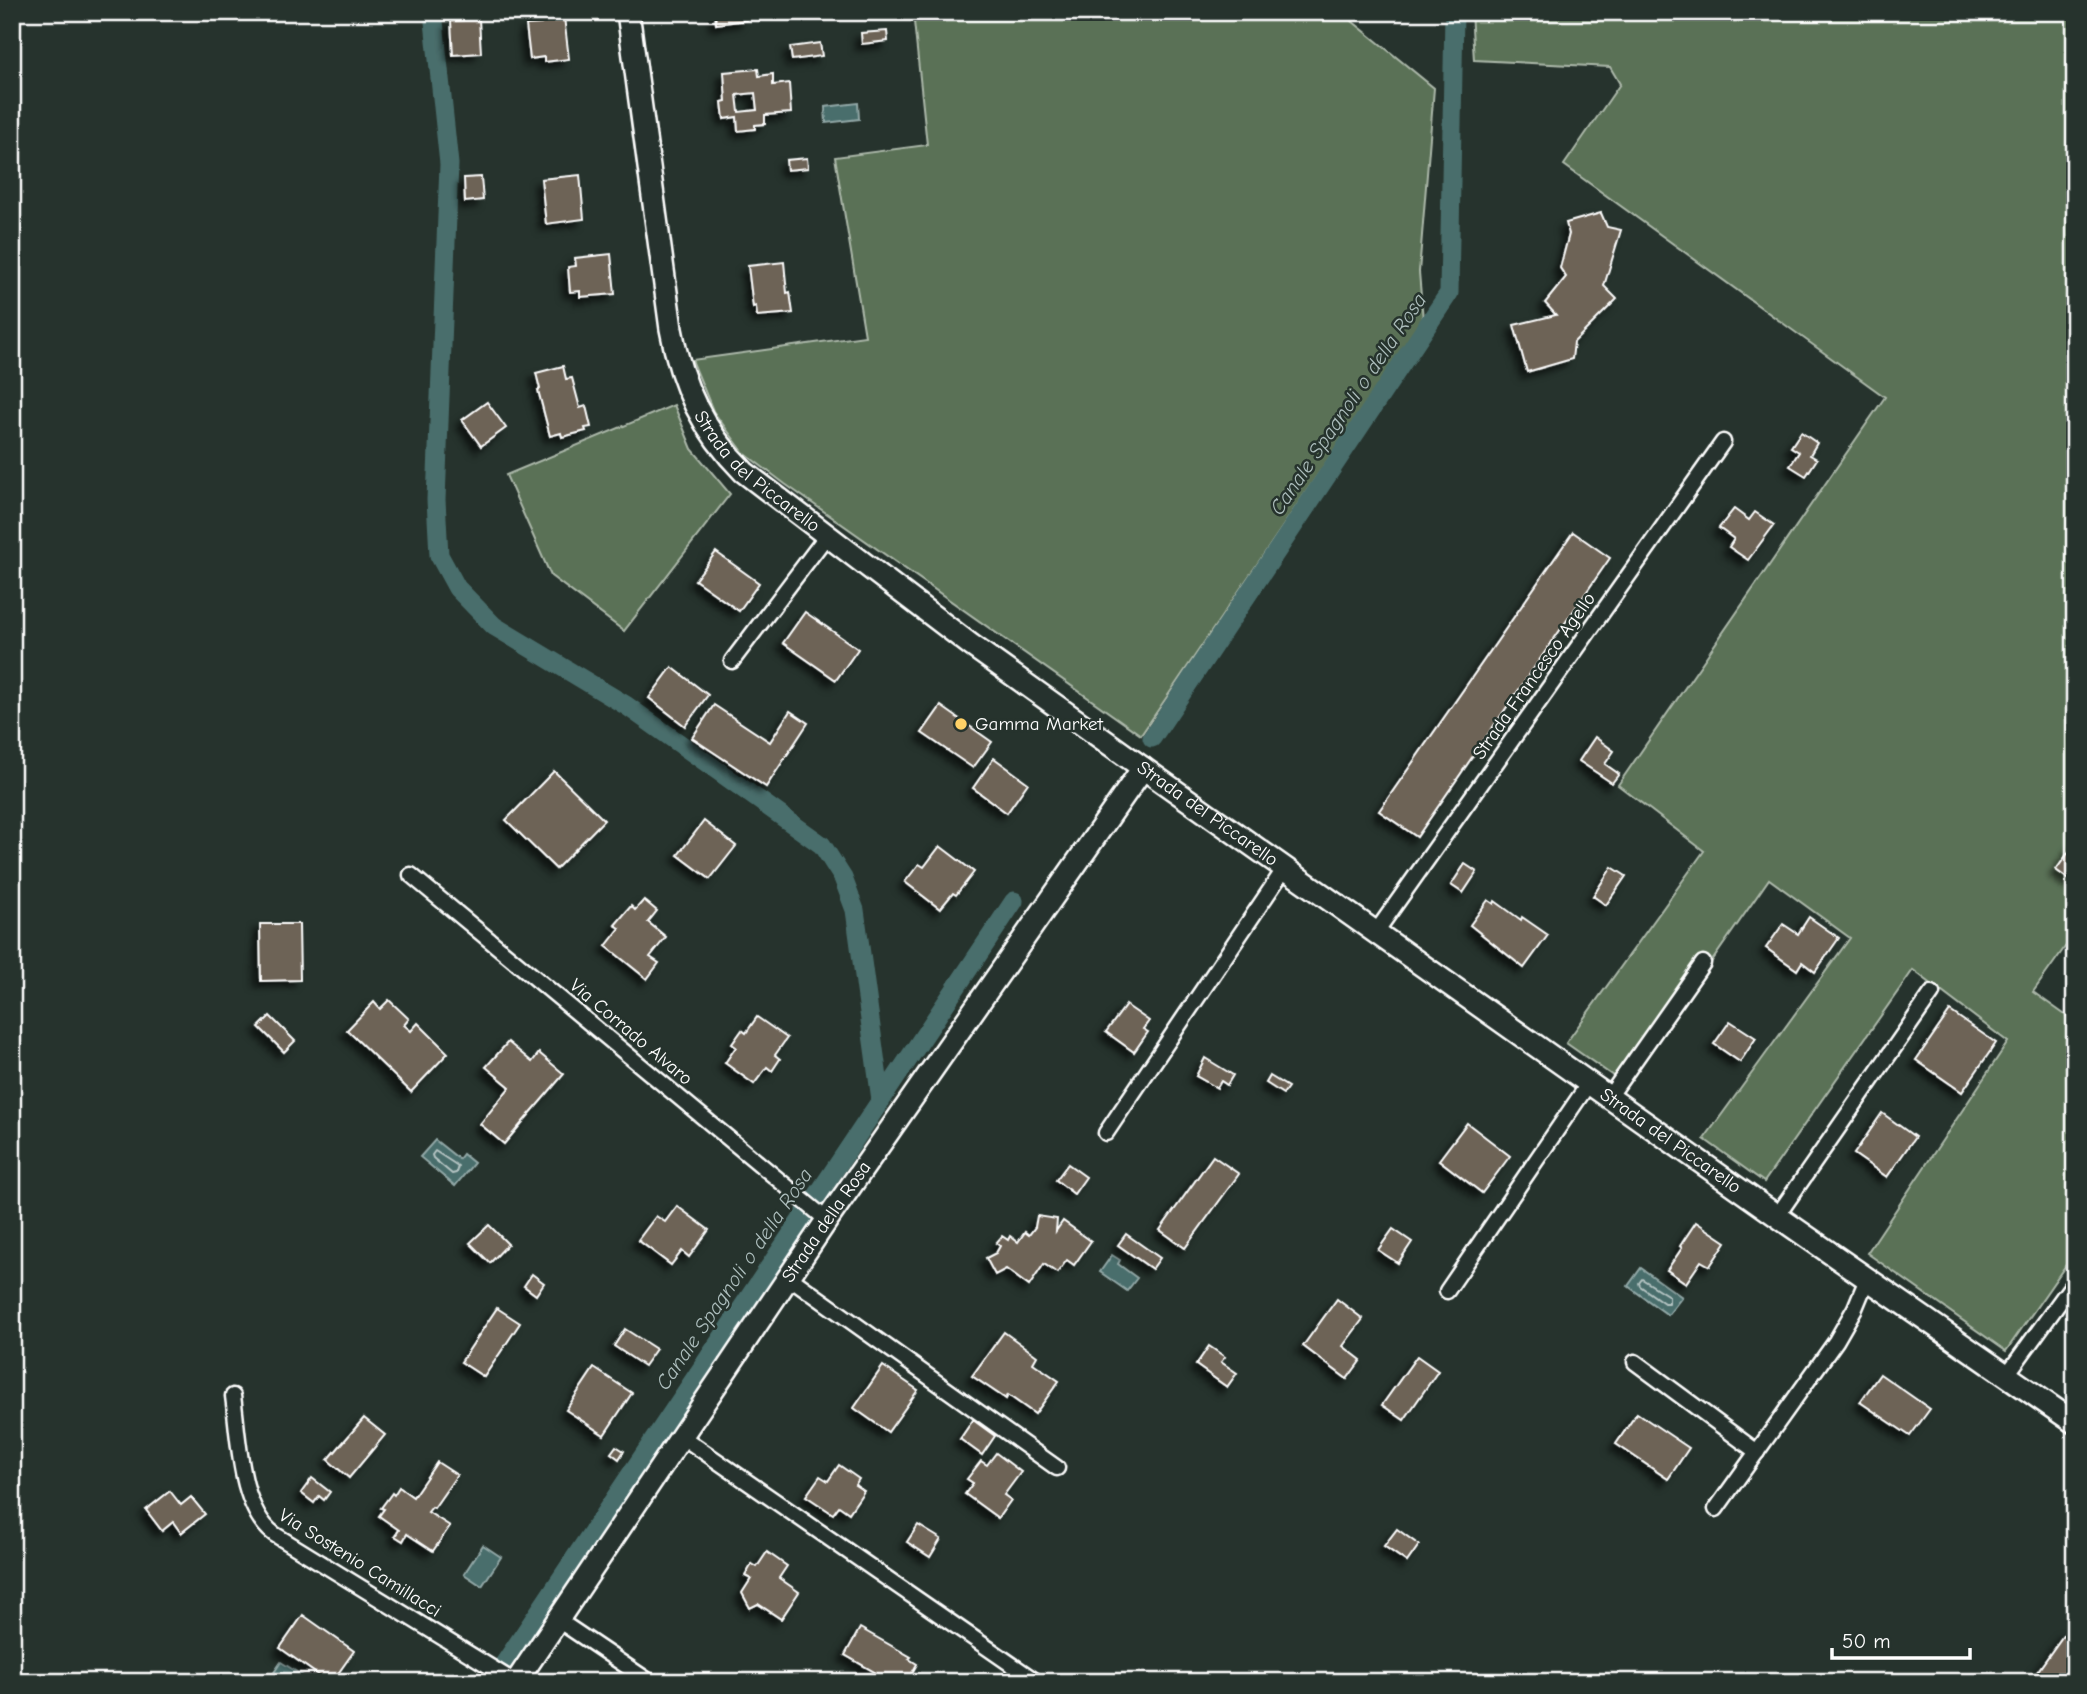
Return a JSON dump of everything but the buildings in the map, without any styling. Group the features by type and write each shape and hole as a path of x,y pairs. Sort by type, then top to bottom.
{"street":[{"name":"Strada del Piccarello","path":"628,12 671,329 678,363 688,393 706,426 733,461 760,486 828,534 971,645 1777,1216 2075,1423"},
{"name":"Strada Francesco Agello","path":"1376,932 1723,442"},
{"path":"732,662 828,534"},
{"name":"Strada della Rosa","path":"515,1682 827,1220 1143,768"},
{"path":"1106,1133 1285,868"},
{"name":"Via Corrado Alvaro","path":"411,874 827,1220"},
{"path":"1609,1097 1703,963"},
{"path":"1777,1216 1932,993"},
{"path":"1447,1291 1589,1083"},
{"path":"789,1277 1057,1468"},
{"path":"1716,1509 1836,1341 1855,1308 1867,1279"},
{"path":"2006,1376 2075,1281"},
{"path":"1634,1362 1757,1452"},
{"name":"Via Sostenio Camillacci","path":"233,1396 248,1497 262,1524 274,1534 515,1682"},
{"path":"681,1436 1037,1682"},
{"path":"558,1620 650,1682"}],"green space":[{"path":"913,12 1357,12 1352,21 1434,88 1419,272 1423,320 1141,735 744,453 713,411 692,360 865,336 835,157 927,145"},
{"path":"1471,12 2075,12 2075,933 2033,992 2075,1022 2075,1252 2006,1351 1867,1253 2008,1042 1913,970 1764,1182 1704,1139 1850,938 1769,879 1626,1085 1566,1043 1704,851 1618,785 1885,397 1564,165 1620,84 1610,67 1474,60"},
{"path":"674,405 692,449 730,494 624,631 551,576 506,475"}],"water":[{"path":"858,103 859,119 826,123 825,107"},
{"path":"435,1140 459,1159 463,1154 474,1163 455,1186 420,1157"},
{"path":"1112,1255 1120,1260 1118,1264 1137,1278 1127,1291 1100,1272"},
{"path":"1641,1268 1682,1297 1668,1315 1628,1286"},
{"path":"483,1545 501,1557 482,1586 464,1574"},
{"path":"281,1662 305,1677 302,1682 285,1682 273,1674"}],"waterway":[{"path":"433,12 449,164 436,500 439,555 457,588 494,626 627,706 822,845 843,878 855,910 881,1100"},
{"name":"Canale Spagnoli o della Rosa","path":"1152,738 1449,293 1454,12"},
{"name":"Canale Spagnoli o della Rosa","path":"492,1682 1014,901"}],"place":[{"name":"Gamma Market","path":"961,724"}]}
